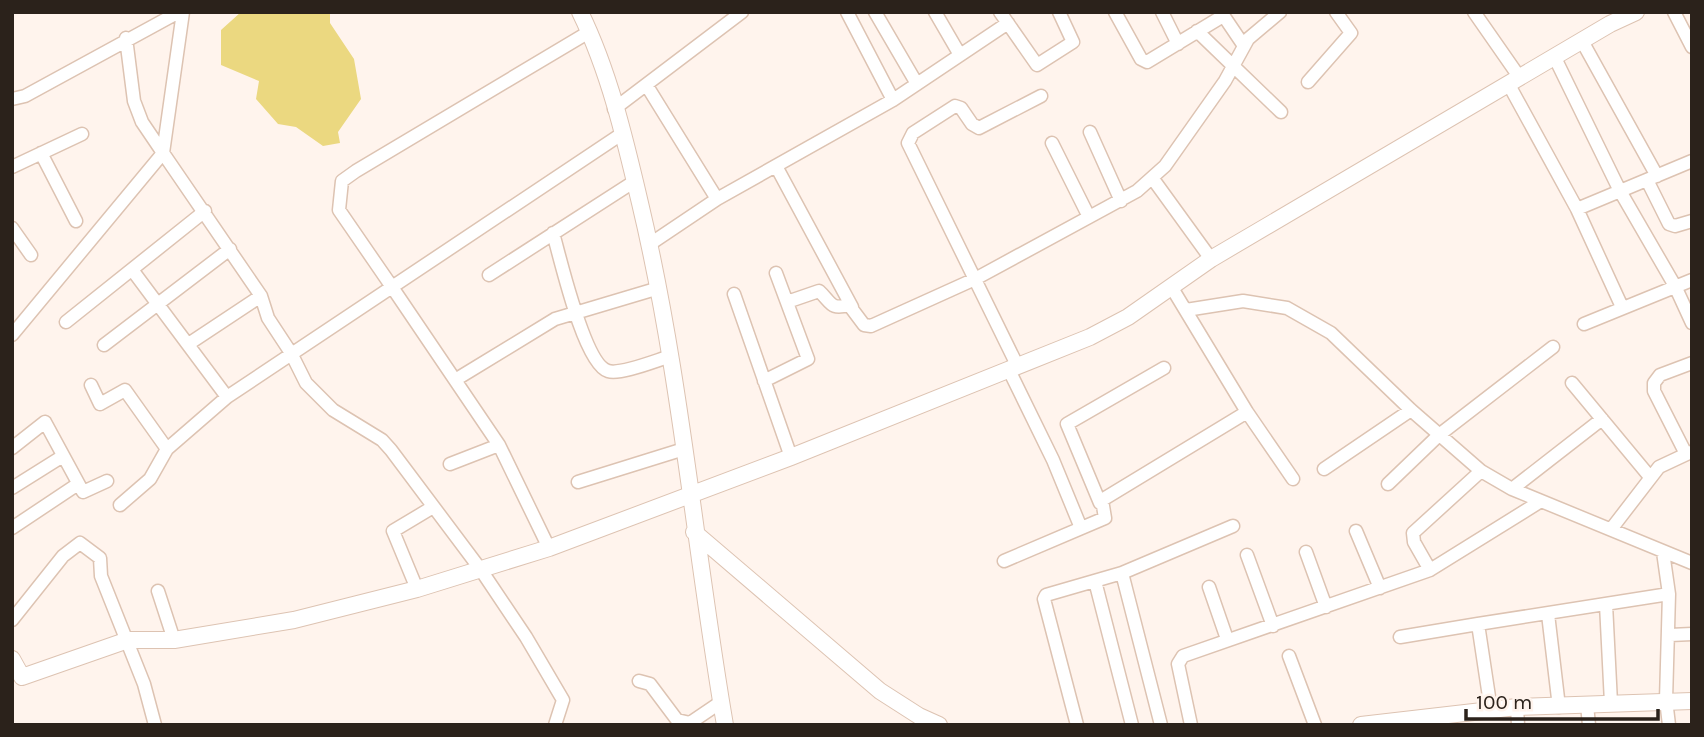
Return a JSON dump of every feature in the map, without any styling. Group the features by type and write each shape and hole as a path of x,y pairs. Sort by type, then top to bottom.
{"street":[{"path":"12,99 25,96 127,38 181,12"},
{"path":"12,335 163,153 181,12"},
{"path":"580,12 623,134 650,243 679,393 694,532 725,725"},
{"path":"614,109 742,12"},
{"path":"847,12 893,100"},
{"path":"875,12 917,84"},
{"path":"935,12 960,55"},
{"path":"650,243 718,199 893,100 960,55 1004,18 1037,65 1073,42 1059,12"},
{"path":"1115,12 1144,62 1151,62 1222,14 1244,46"},
{"path":"1162,12 1178,44"},
{"path":"776,166 862,324 871,326 975,279 1121,201 1153,178 1181,145 1252,34 1280,12"},
{"path":"1308,82 1351,33 1336,12"},
{"path":"1474,12 1515,82 1622,307"},
{"path":"12,659 17,681 128,640 174,639 294,620 417,589 549,548 791,457 1090,337 1128,317 1211,259 1636,12"},
{"path":"1674,12 1692,47"},
{"path":"1197,31 1281,111"},
{"path":"549,548 499,445 339,210 342,181 589,32"},
{"path":"127,38 134,101 142,122 261,296 268,318 291,353 306,383 318,398 382,440 481,570 526,637 563,701 555,725"},
{"path":"1582,41 1652,178 1669,224 1675,226 1692,221"},
{"path":"1555,58 1620,191 1675,286 1692,323"},
{"path":"647,86 718,199"},
{"path":"1041,96 979,128 972,124 961,108 955,106 909,138 910,148 975,279 1081,528"},
{"path":"1090,132 1121,201"},
{"path":"12,167 82,134"},
{"path":"120,505 150,479 167,449 228,397 623,134"},
{"path":"1052,143 1089,217"},
{"path":"41,153 76,221"},
{"path":"1577,209 1692,160"},
{"path":"1153,178 1211,259"},
{"path":"489,275 635,181"},
{"path":"66,322 205,211"},
{"path":"12,228 31,255"},
{"path":"553,233 592,354 607,371 617,372 671,356"},
{"path":"104,345 230,249"},
{"path":"133,271 190,343 228,397"},
{"path":"764,381 808,359 776,273"},
{"path":"1584,324 1692,280"},
{"path":"454,380 527,335 576,311 659,288"},
{"path":"1172,288 1247,412 1293,479"},
{"path":"787,302 820,291 834,308 852,307"},
{"path":"734,293 791,457"},
{"path":"190,343 261,296"},
{"path":"1186,310 1243,301 1287,308 1331,332 1411,410 1481,471 1512,489 1692,563"},
{"path":"1388,484 1440,435 1553,347"},
{"path":"1612,528 1659,467 1689,453 1654,391 1654,383 1660,375 1692,363"},
{"path":"1004,561 1106,517 1067,424 1164,368"},
{"path":"1572,383 1650,477"},
{"path":"91,385 100,404 125,390 167,449"},
{"path":"1324,469 1411,410"},
{"path":"1100,503 1247,412"},
{"path":"1512,489 1602,419"},
{"path":"12,448 46,422 83,492 107,481"},
{"path":"450,464 499,445"},
{"path":"578,482 684,449"},
{"path":"12,488 63,456"},
{"path":"1430,570 1414,542 1413,533 1481,471"},
{"path":"12,528 78,484"},
{"path":"1191,725 1179,661 1183,656 1430,570 1541,501"},
{"path":"417,589 393,531 433,507"},
{"path":"1077,725 1044,599 1051,592 1122,573 1233,526"},
{"path":"1356,531 1380,588"},
{"path":"694,532 880,691 919,716 939,725"},
{"path":"12,620 62,556 80,543 100,558 101,576 128,640 155,725"},
{"path":"1306,552 1326,607"},
{"path":"1663,552 1669,594 1670,635 1666,700 1669,725"},
{"path":"1247,555 1273,626"},
{"path":"1122,573 1161,725"},
{"path":"1095,581 1132,725"},
{"path":"1209,587 1227,639"},
{"path":"158,591 174,639"},
{"path":"1400,637 1669,594"},
{"path":"1606,604 1611,703"},
{"path":"1548,614 1559,706"},
{"path":"1478,624 1491,710"},
{"path":"1670,635 1692,634"},
{"path":"1289,656 1315,725"},
{"path":"639,681 650,684 677,720 684,723 690,723 721,702"},
{"path":"1361,725 1452,720 1491,710 1517,707 1692,701"},
{"path":"1587,705 1589,725"},
{"path":"1517,707 1518,725"}],"shaded area":[{"path":"241,12 330,12 330,23 354,59 361,99 338,132 340,143 323,146 296,127 278,124 256,99 259,81 221,65 221,30"}]}
